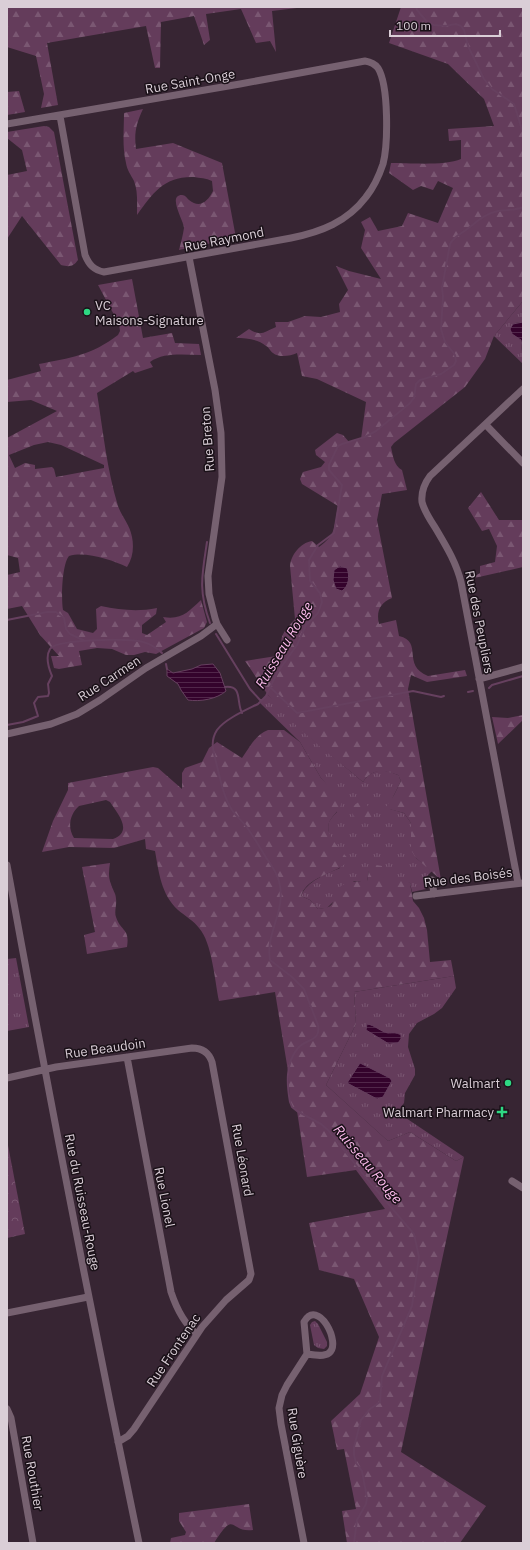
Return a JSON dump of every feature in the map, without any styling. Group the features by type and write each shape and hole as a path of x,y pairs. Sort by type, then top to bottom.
{"street":[{"name":"Rue Saint-Onge","path":"7,124 60,116 361,61 370,61 375,65"},
{"name":"Rue Raymond","path":"60,116 86,255 90,265 99,271 110,272 320,232 341,221 367,196 379,176 384,160 386,141 384,90 379,70 375,65"},
{"name":"Rue Breton","path":"189,257 222,433 222,477 208,576 209,594 216,624 227,640"},
{"name":"Rue des Peupliers","path":"520,883 459,574 450,552 423,506 422,493 423,487 430,476 523,389"},
{"path":"486,425 523,463"},
{"name":"Rue Carmen","path":"7,734 51,724 76,714 100,700 146,668 201,636 216,624"},
{"path":"479,679 523,667"},
{"name":"Rue du Ruisseau-Rouge","path":"7,865 88,1297 139,1543"},
{"path":"432,880 434,894"},
{"name":"Rue des Boisés","path":"416,896 520,883"},
{"name":"Rue Beaudoin","path":"7,1078 45,1070 192,1048 202,1049 206,1052"},
{"name":"Rue Léonard","path":"206,1052 211,1057 214,1066 251,1274"},
{"name":"Rue Lionel","path":"127,1057 170,1287 179,1311 191,1329 197,1334"},
{"path":"512,1181 523,1188"},
{"name":"Rue Frontenac","path":"118,1442 128,1436 134,1429 197,1334 214,1313 249,1280 251,1274"},
{"path":"7,1313 88,1297"},
{"path":"316,1314 321,1317 325,1323 331,1336 333,1347 332,1350 325,1355 308,1354 304,1323 307,1317 316,1314"},
{"name":"Rue Giguère","path":"304,1543 281,1424 280,1408 281,1399 285,1388 308,1354"},
{"name":"Rue Routhier","path":"7,1409 11,1418 33,1543"}],"green space":[{"path":"7,7 305,7 272,11 276,52 270,41 256,43 241,9 206,14 210,40 204,45 194,16 161,22 160,68 155,68 146,26 47,43 58,105 41,108 44,94 36,56 7,47"},
{"path":"401,7 523,7 523,301 494,336 485,359 465,387 394,443 391,447 397,466 402,470 407,490 382,494 377,520 392,598 384,602 380,608 378,615 379,624 396,620 399,636 406,639 410,643 416,666 420,671 428,676 465,670 467,676 427,682 411,675 408,689 441,880 416,858 411,850 411,823 404,813 385,808 393,797 401,781 398,775 383,771 374,772 370,774 363,782 289,719 268,695 245,661 283,655 284,648 281,640 282,637 286,629 295,619 290,566 292,558 297,550 304,544 312,541 319,547 329,538 334,529 338,506 302,484 300,479 303,472 321,467 325,462 316,455 315,450 337,433 343,435 349,442 361,439 366,402 317,379 302,376 297,353 288,356 278,356 275,355 268,347 256,340 236,338 249,329 257,333 265,332 276,327 275,322 288,322 305,316 321,317 340,312 339,304 348,290 336,266 381,279 361,248 365,230 361,222 370,217 378,231 402,226 408,213 438,223 453,188 438,181 433,190 421,186 413,190 389,173 391,163 446,163 461,159 461,140 449,141 448,129 494,126 484,99 448,64 389,43"},
{"path":"19,91 25,112 7,115 7,92"},
{"path":"143,109 136,129 136,149 173,143 222,163 236,238 179,250 184,228 177,209 176,199 178,196 183,195 193,203 200,204 206,201 213,191 212,181 205,179 184,177 167,183 154,193 137,215 136,189 134,181 127,168 125,157 124,113"},
{"path":"44,126 49,127 54,132 78,260 71,266 61,265 22,216 7,239 7,175 27,171 22,150 7,138 7,132"},
{"path":"132,279 143,338 172,333 175,343 199,344 201,355 168,355 161,357 150,362 153,367 135,373 133,371 97,393 111,478 118,506 128,525 132,537 133,545 131,560 127,567 107,559 91,555 69,556 63,574 63,610 68,613 77,629 93,633 97,629 96,609 101,606 129,610 157,608 156,614 142,625 142,633 147,635 166,622 163,617 170,618 180,616 201,600 207,622 204,628 156,654 145,652 134,655 126,655 112,649 97,648 79,651 82,665 59,669 54,668 51,656 59,656 40,635 22,606 7,609 7,575 20,572 18,558 7,555 7,438 57,411 31,400 7,402 7,380 41,371 39,364 80,355 99,347 118,335 120,331 119,324 98,285","holes":["48,442 61,445 104,465 104,468 56,477 52,467 35,469 35,465 25,463 15,468 9,455 34,445"]},
{"path":"523,301 523,322 515,323 519,339 521,340 523,364 494,336"},
{"path":"481,492 499,520 523,520 523,567 470,579 480,573 480,566 495,562 497,546 489,529 482,531 468,508"},
{"path":"267,694 311,738 363,782 371,774 379,771 398,775 401,781 393,797 390,809 404,813 411,823 416,858 432,871 426,877 426,889 412,892 410,883 384,878 369,871 367,881 354,881 327,908 318,909 310,900 301,896 312,882 340,868 330,838 328,826 329,822 337,812 327,785 321,778 300,742 260,703"},
{"path":"523,715 523,720 498,744 492,717 508,718"},
{"path":"268,730 284,730 300,742 321,778 342,800 339,808 331,819 328,830 333,841 349,860 340,867 312,882 303,891 301,896 310,900 318,909 328,907 331,905 339,888 350,882 367,881 369,871 376,865 382,866 384,878 402,878 410,883 413,901 419,908 424,918 427,930 430,962 451,960 454,976 354,992 356,1024 326,1085 388,1141 410,1132 456,1161 464,1157 401,1452 486,1506 460,1543 347,1543 342,1511 356,1509 344,1449 337,1450 331,1421 360,1394 379,1337 354,1279 319,1270 309,1223 385,1209 356,1170 307,1177 297,1111 292,1107 290,1102 288,1071 275,992 219,1001 210,952 203,934 195,923 172,904 164,890 155,851 146,849 145,839 114,848 69,847 42,852 53,821 68,790 68,783 153,767 158,768 182,789 182,773 185,768 202,762 209,748 217,742 242,758 253,742 263,732","holes":["106,800 110,802 120,816 122,822 123,827 119,836 113,839 74,838 70,821 76,809 79,806"]},
{"path":"360,801 365,802 374,815 373,821 367,824 358,821 352,813 353,806"},
{"path":"110,863 109,876 116,897 115,915 126,933 128,941 127,947 87,954 84,935 95,932 82,867"},
{"path":"16,958 29,1027 7,1031 7,959"},
{"path":"454,976 456,988 442,1008 417,1023 409,1034 408,1047 415,1069 415,1075 405,1093 404,1103 397,1112 464,1157 456,1161 410,1132 388,1141 326,1085 356,1024 354,992"},
{"path":"7,1140 25,1234 7,1238"},
{"path":"315,1321 327,1342 327,1346 324,1349 318,1348 314,1345 310,1325"},
{"path":"249,1504 253,1530 245,1530 230,1524 214,1543 170,1543 171,1538 185,1535 186,1532 179,1521 179,1513"}],"shaded area":[{"path":"523,322 523,352 521,340 512,334 510,329 513,324"},
{"path":"340,566 347,568 348,574 347,584 342,591 336,589 333,580 334,570"},
{"path":"213,664 220,673 226,691 218,696 208,699 198,701 188,700 178,684 167,676 167,669 173,673 192,669 201,665"},
{"path":"367,1024 388,1033 399,1034 401,1035 401,1039 398,1043 389,1044 366,1030"},
{"path":"360,1063 390,1078 392,1081 383,1097 377,1099 347,1083"}],"waterway":[{"name":"Ruisseau Rouge","path":"416,7 428,23 445,26 456,24 461,26 464,30 468,46 484,79 492,89 514,104 523,133"},
{"name":"Ruisseau Rouge","path":"354,1543 357,1520 366,1504 367,1498 362,1471 356,1463 354,1447 361,1420 370,1409 380,1402 382,1376 412,1306 419,1257 414,1234 328,1130 321,1124 297,1111 292,1107 290,1102 288,1074 291,1060 298,1048 315,1037 317,1034 318,1025 304,989 292,977 270,960 270,940 280,902 281,892 279,881 277,875 252,834 229,805 220,781 214,753 213,738 217,730 225,722 258,704 266,696 277,673 297,645 306,625 318,613 322,602 320,593 310,581 309,560 318,545 334,533 342,485 329,470 329,465 338,446 365,437 376,431 409,404 414,398 416,384 420,380 441,374 454,365 456,361 455,355 445,342 441,329 442,288 450,244 456,237 488,214 523,207"},
{"path":"207,542 202,592 210,623"},
{"path":"7,620 47,612 56,612 64,618 66,629 70,634 83,640"},
{"path":"216,634 250,689 261,701"},
{"path":"7,725 23,722 38,716 34,703 38,697 48,696 48,684 52,676 48,656 50,649 55,646 79,641 124,640 143,642 158,649 162,653"},
{"path":"166,664 167,669"},
{"path":"489,688 492,685 523,676"},
{"path":"225,687 231,687 237,691 242,713"},
{"path":"270,687 297,713 413,691 441,697 444,696"},
{"path":"468,692 473,691"}],"place":[{"name":"VC Maisons-Signature","path":"87,312"},
{"name":"Walmart","path":"508,1083"},
{"name":"Walmart Pharmacy","path":"502,1112"}]}
